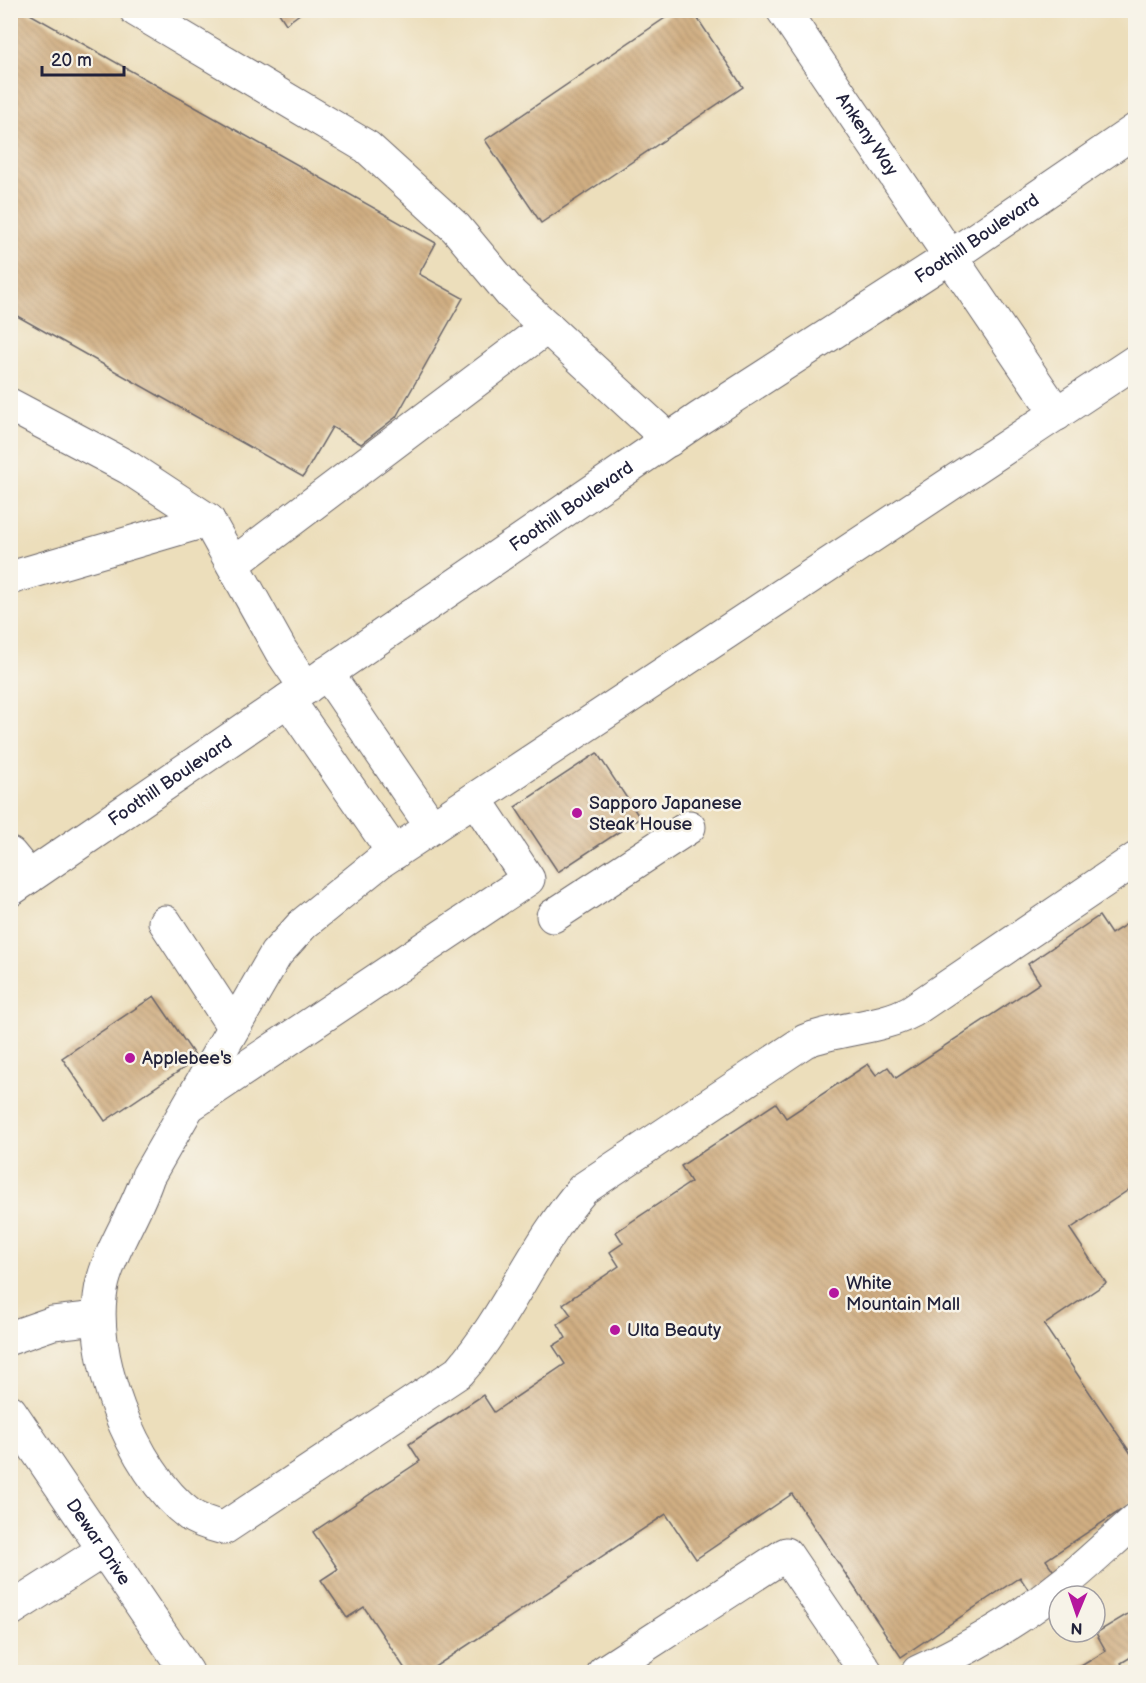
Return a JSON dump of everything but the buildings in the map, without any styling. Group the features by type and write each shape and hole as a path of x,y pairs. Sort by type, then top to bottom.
{"street":[{"path":"136,10 367,147 456,228 511,294 669,440"},
{"name":"Ankeny Way","path":"783,10 1057,414"},
{"name":"Foothill Boulevard","path":"17,873 307,687 669,440 950,257 1136,130"},
{"path":"233,564 547,327"},
{"path":"1136,362 432,827 346,887 303,924 276,954 148,1176 140,1201 116,1245 103,1282 98,1318 102,1354 118,1406 138,1449 173,1501 192,1517 224,1528 459,1372 483,1345 557,1219 583,1189 805,1041 826,1032 882,1023 912,1011 1136,860"},
{"path":"10,405 129,468 208,520 281,651 307,687 432,827"},
{"path":"10,578 208,520"},
{"path":"307,687 394,853"},
{"path":"188,1106 528,879 475,799"},
{"path":"553,916 689,827"},
{"path":"165,922 233,1026"},
{"path":"10,1338 53,1323 98,1318"},
{"name":"Dewar Drive","path":"10,1411 187,1672"},
{"path":"918,1672 959,1654 1023,1613 1067,1581 1136,1520"},
{"path":"10,1610 104,1550"},
{"path":"604,1672 786,1554 866,1672"}],"place":[{"name":"Sapporo Japanese Steak House","path":"577,813"},
{"name":"Applebee's","path":"130,1058"},
{"name":"White Mountain Mall","path":"834,1293"},
{"name":"Ulta Beauty","path":"615,1330"}]}
